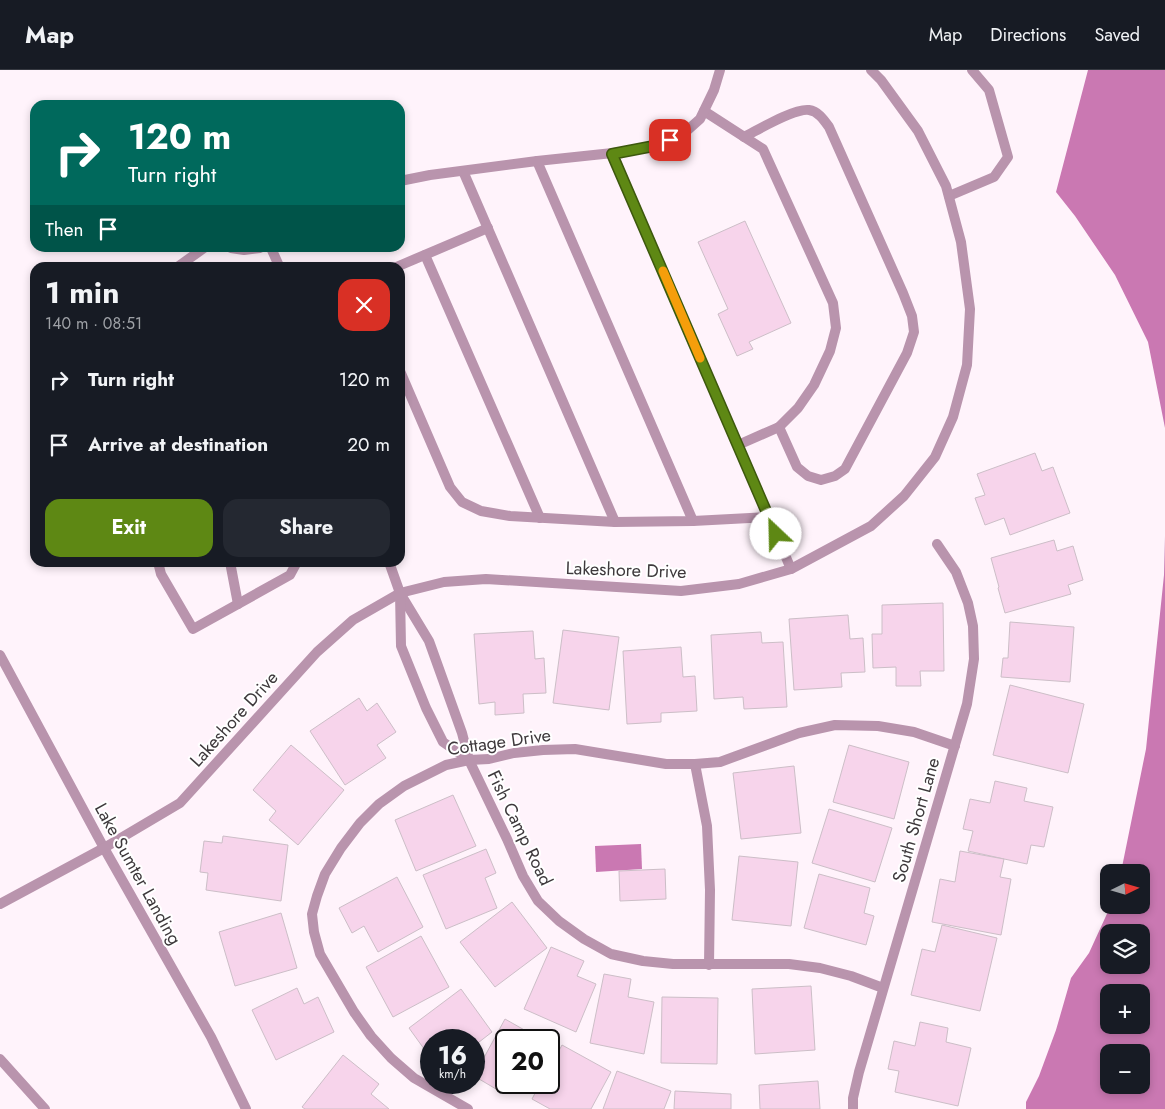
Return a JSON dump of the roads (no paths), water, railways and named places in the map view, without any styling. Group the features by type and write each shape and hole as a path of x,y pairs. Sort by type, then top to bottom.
{"street":[{"path":"405,180 463,171 612,154 659,145 682,135 700,119 714,90 720,70"},
{"name":"Lakeshore Drive","path":"0,904 104,848 180,804 317,652 353,620 400,593 444,582 486,579 681,591 739,584 791,569 871,526 904,496 935,457 953,417 967,365 970,310 961,242 946,186 918,131 881,80 871,70"},
{"path":"949,196 994,177 1008,157 989,90 972,70"},
{"path":"744,137 793,113 808,110 820,115 829,127 903,293 912,316 914,332 907,353 845,469 835,476 821,480 808,476 797,466 779,427"},
{"path":"704,111 763,149 833,303 836,328 830,351 814,385 798,408 779,427 738,446"},
{"path":"612,154 791,569"},
{"path":"537,162 694,521"},
{"path":"463,171 615,522"},
{"path":"405,263 488,228"},
{"path":"182,262 198,252"},
{"path":"425,255 540,518"},
{"path":"405,383 450,487 462,502 481,511 510,516 615,522 694,521 768,517"},
{"name":"South Short Lane","path":"853,1109 853,1098 859,1072 967,704 974,659 974,626 968,603 956,572 937,544"},
{"path":"159,567 161,574 193,629 290,575 294,567"},
{"path":"231,567 238,604"},
{"path":"391,567 400,593"},
{"name":"Fish Camp Road","path":"400,593 401,646 426,708 443,742 469,760"},
{"name":"Fish Camp Road","path":"400,593 429,642 462,733 469,760 524,876 538,901 559,920 584,940 611,954 643,961 673,964 788,964 820,968 851,976 883,988"},
{"name":"Lake Sumter Landing","path":"0,655 104,848 211,1037 246,1109"},
{"name":"Cottage Drive","path":"468,1109 414,1078 391,1058 371,1036 354,1012 320,954 314,932 312,914 325,874 341,848 360,823 379,804 404,786 446,765 543,750 575,749 666,764 720,762 799,733 835,725 878,726 914,732 955,746"},
{"path":"695,764 707,826 710,890 709,964"},
{"path":"0,1059 45,1109"}]}
